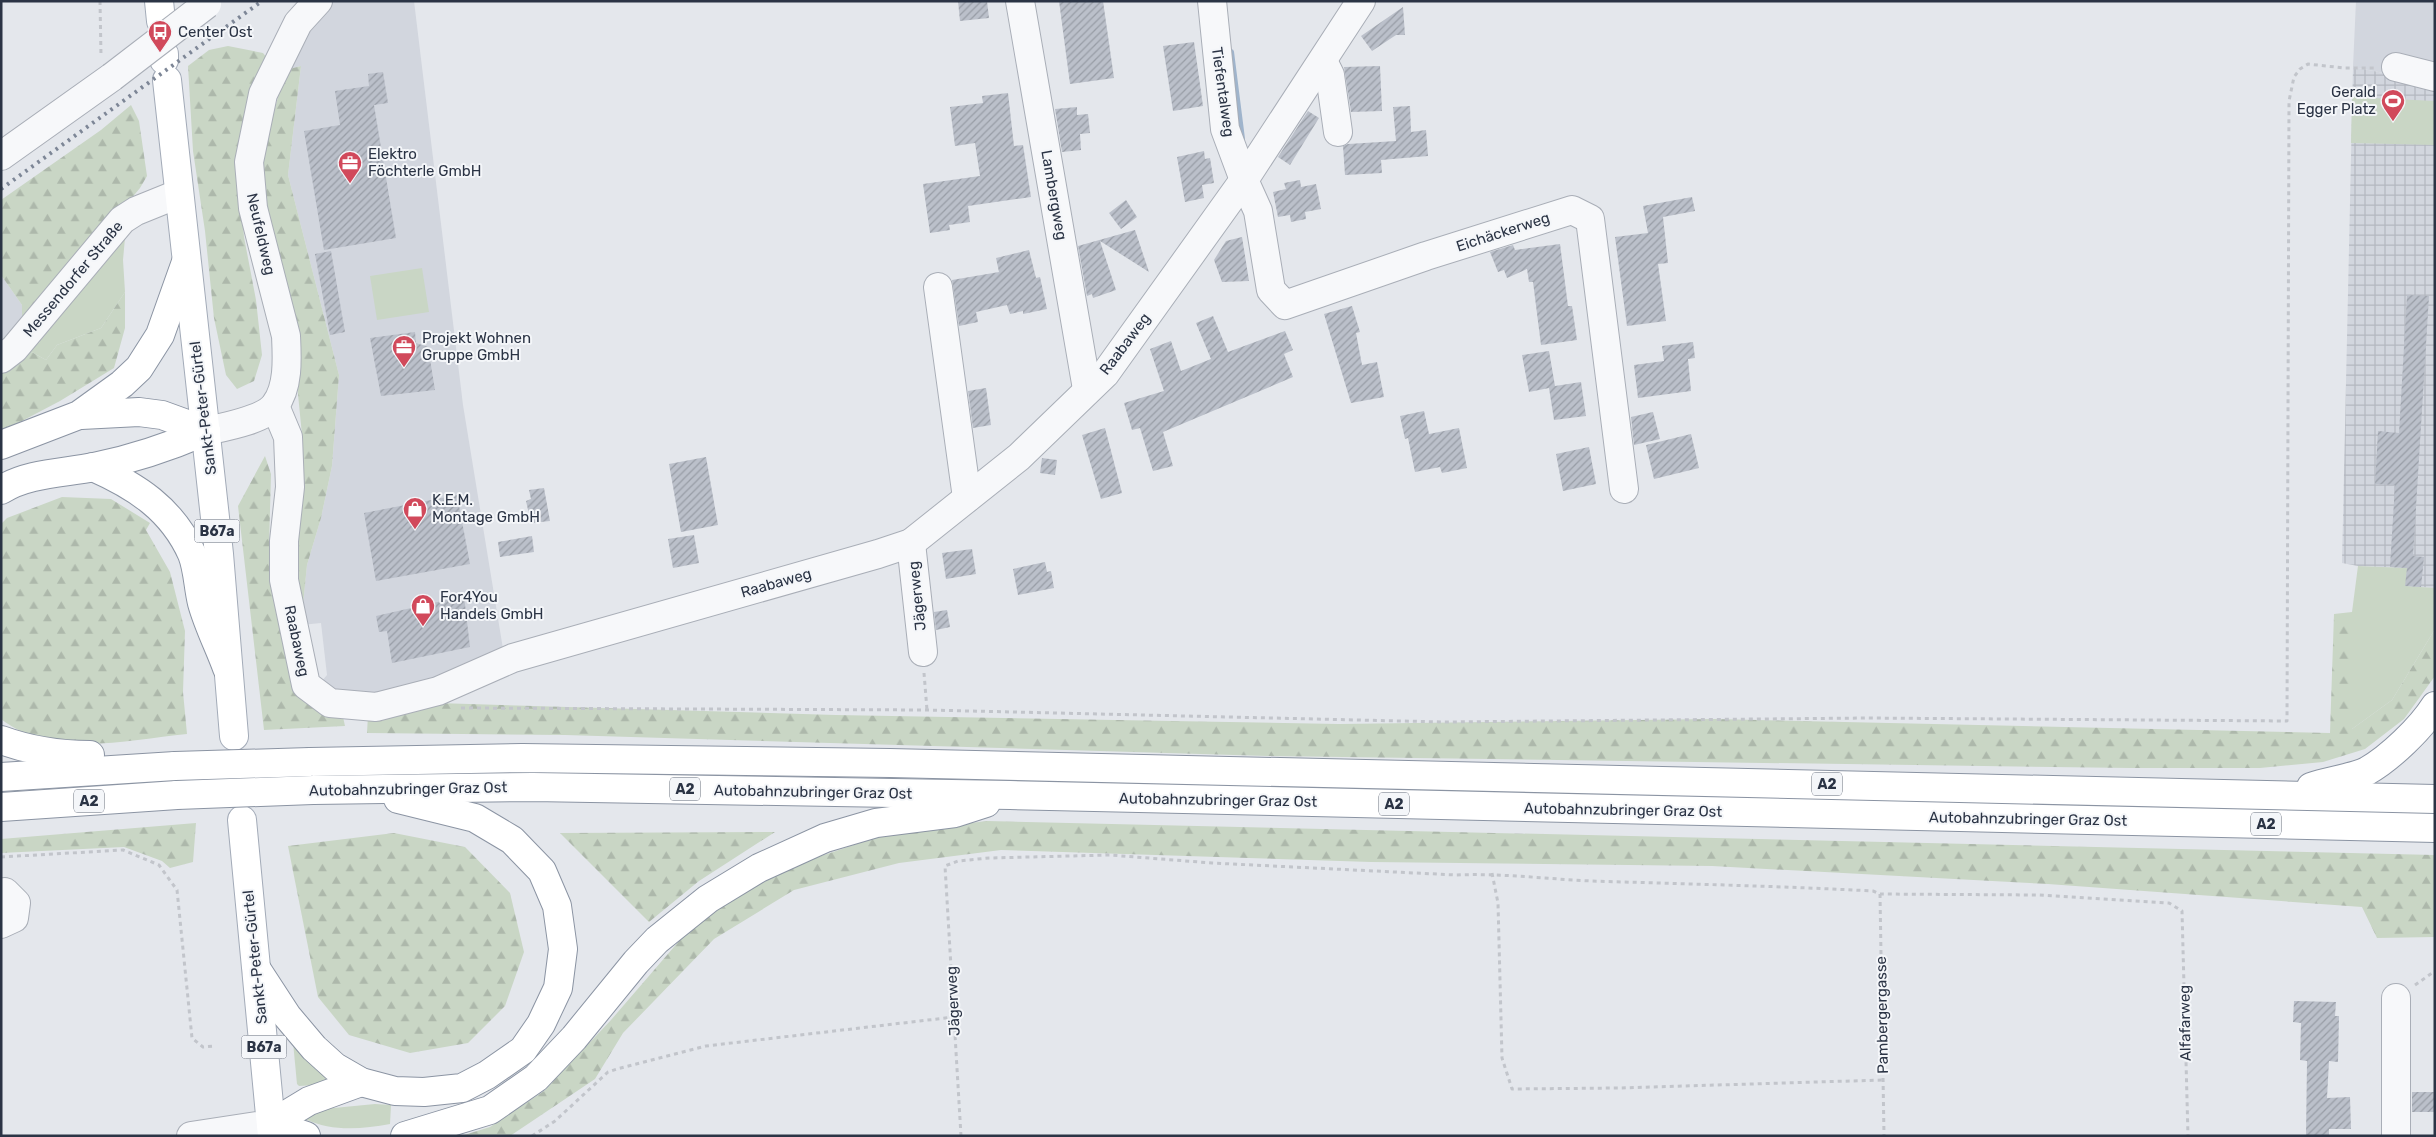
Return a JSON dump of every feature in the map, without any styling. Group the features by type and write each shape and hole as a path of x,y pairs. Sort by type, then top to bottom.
{"main road":[{"name":"Sankt-Peter-Gürtel","path":"165,64 219,554 234,736"},
{"path":"1,445 79,415 122,384 139,368 160,335 186,262"},
{"path":"79,415 139,412 162,415 206,431"},
{"path":"1,490 31,478 93,467 167,448 206,431"},
{"path":"93,467 145,494 180,534 192,555 202,603 227,668"},
{"path":"2291,795 2329,780 2366,771 2407,738 2428,717 2435,706"},
{"path":"1,740 22,748 56,755 90,755 132,768"},
{"name":"Autobahnzubringer Graz Ost","path":"1,777 175,766 522,758 890,763 2435,799"},
{"name":"Autobahnzubringer Graz Ost","path":"1,806 177,795 313,790 533,787 1010,795 2435,828"},
{"path":"257,970 287,1016 314,1048 335,1067 361,1082 396,1091 424,1092 462,1088 487,1075 523,1050 541,1024 558,988 563,948 557,906 542,871 512,840 475,818 360,790"},
{"path":"406,1136 490,1110 536,1078 574,1038 636,962 657,940 708,899 759,868 825,838 876,823 955,813 1010,795"},
{"name":"Sankt-Peter-Gürtel","path":"242,820 272,1130"},
{"path":"272,1130 309,1101 361,1082"},
{"path":"272,1130 306,1136"}],"street":[{"name":"Neufeldweg","path":"275,406 285,378 286,336 253,208 250,162 263,94 298,23 318,1"},
{"name":"Lambergweg","path":"1020,1 1087,389"},
{"name":"Tiefentalweg","path":"1212,1 1225,129 1244,180"},
{"name":"Raabaweg","path":"275,406 288,437 290,487 284,541 284,580 306,685 330,703 376,707 430,694 513,658 911,543 1019,457 1104,374 1244,180 1361,1"},
{"path":"1,156 109,79 209,2"},
{"path":"1323,61 1330,76 1338,132"},
{"path":"2396,67 2435,77"},
{"name":"Eichäckerweg","path":"1244,180 1258,211 1271,290 1285,305 1426,256 1572,210 1590,219 1624,490"},
{"name":"Messendorfer Straße","path":"6,352 122,220 178,194"},
{"path":"938,287 966,498"},
{"path":"206,431 260,416 275,406"},
{"name":"Jägerweg","path":"911,543 922,652"},
{"path":"1,894 5,892 16,903 14,918 1,924"},
{"path":"2396,998 2396,1136"},
{"path":"191,1136 272,1130"}],"path":[{"path":"100,1 102,64 109,79"},
{"path":"430,694 446,708 927,710 1444,722 1867,718 2288,721 2289,101 2294,77 2300,68 2308,64 2344,68 2396,67"},
{"name":"Jägerweg","path":"922,652 927,710"},
{"path":"1,857 123,850 159,865 177,890 192,1038 203,1047 215,1046"},
{"name":"Jägerweg","path":"962,1136 946,866 958,861 989,858 1110,855 1212,863 1456,875 1492,873"},
{"path":"1880,894 1873,891 1803,887 1537,879 1492,873 1498,903 1502,1058 1512,1089 1618,1088 1883,1080"},
{"name":"Alfafarweg","path":"1880,894 2047,896 2169,903 2182,911 2188,1136"},
{"name":"Pambergergasse","path":"1880,894 1884,1136"},
{"path":"532,1136 554,1121 608,1072 617,1069 706,1046 954,1017"}],"shaded area":[{"path":"332,1 414,1 463,405 504,655 423,686 353,698 317,687 327,675 321,623 301,625 307,565 321,518 332,466 339,375 288,175 301,66 285,70 311,24"},
{"path":"2356,1 2435,1 2435,87 2399,76 2353,67"},
{"path":"2353,67 2399,76 2435,87 2435,588 2405,586 2406,568 2358,566 2342,563"},
{"path":"1,275 22,305 22,330 40,334 40,342 1,369"}],"green space":[{"path":"228,46 263,53 267,58 240,186 244,237 256,300 262,355 254,381 237,389 226,375 214,318 205,231 193,151 188,66 209,50"},
{"path":"301,66 288,175 339,375 332,466 321,518 307,565 301,625 284,573 298,495 302,435 296,374 257,177 285,70"},
{"name":"Gerald Egger Platz","path":"2352,97 2435,101 2435,145 2351,143"},
{"path":"131,105 139,121 147,176 140,188 22,330 22,305 1,275 1,200 101,130"},
{"path":"126,227 123,260 125,292 101,328 57,345 46,360 28,350 40,342 40,334"},
{"path":"422,268 429,312 377,320 370,276"},
{"path":"125,292 125,328 114,368 60,401 1,432 1,369 28,350 46,360 57,345 101,328"},
{"path":"265,456 271,474 269,548 297,686 343,717 345,726 264,730 238,506"},
{"path":"62,497 111,499 150,523 146,530 170,572 185,631 183,692 187,734 91,744 67,743 44,739 21,731 1,719 1,524 7,518"},
{"path":"2358,566 2407,568 2406,586 2435,588 2435,629 2392,700 2352,729 2352,612"},
{"path":"2352,612 2352,729 2392,700 2435,629 2435,676 2404,719 2365,749 2323,762 2260,768 2130,768 1267,756 565,735 367,733 368,715 437,703 836,715 1339,724 1715,719 2330,733 2334,614"},
{"path":"987,821 2435,855 2435,937 2377,938 2362,907 2048,884 1712,866 1371,862 1001,850 899,863 794,890 714,939 623,1033 595,1079 510,1136 461,1136 490,1127 544,1091 611,1020 692,926 771,873 889,833"},
{"path":"196,823 193,862 170,868 162,861 124,847 1,853 1,839"},
{"path":"775,832 699,881 649,922 560,833"},
{"path":"394,833 465,847 510,893 524,952 505,1006 468,1043 410,1053 349,1035 318,997 288,846"},
{"path":"293,1042 334,1084 299,1086 297,1084"},
{"path":"375,1104 391,1105 390,1124 336,1128 305,1119 313,1110"}],"building":[{"path":"958,1 987,1 989,18 960,21"},
{"path":"1059,1 1103,1 1114,78 1070,84"},
{"path":"1403,7 1405,35 1396,35 1372,51 1361,36"},
{"path":"1194,42 1203,106 1173,111 1163,46"},
{"path":"1380,66 1382,111 1351,112 1344,67"},
{"name":"Elektro Föchterle GmbH","path":"383,72 388,103 374,105 396,238 324,250 304,131 340,125 335,91 369,86 368,74"},
{"path":"1008,93 1014,146 1023,145 1031,197 968,206 970,222 949,225 950,230 930,233 923,184 980,176 975,143 955,146 950,107 983,103 982,96"},
{"path":"1410,106 1411,132 1426,130 1428,156 1381,160 1382,173 1345,175 1343,146 1348,144 1396,141 1393,107"},
{"path":"1077,107 1077,115 1088,114 1090,133 1080,134 1081,150 1062,152 1055,109"},
{"path":"1308,111 1319,118 1290,165 1278,157"},
{"path":"1204,151 1205,159 1210,158 1214,183 1202,185 1204,198 1185,202 1177,157"},
{"path":"1300,180 1301,187 1316,184 1321,209 1305,212 1306,219 1291,222 1290,215 1278,217 1273,192 1286,189 1284,183"},
{"path":"1692,197 1695,211 1663,217 1668,263 1658,264 1666,321 1627,326 1615,237 1648,233 1643,206"},
{"path":"1126,200 1137,217 1121,229 1109,213"},
{"path":"1135,230 1149,272 1100,241 1116,290 1093,298 1092,294 1087,296 1078,246"},
{"path":"1242,237 1249,281 1222,282 1214,260 1226,241"},
{"path":"1560,244 1568,306 1572,306 1577,340 1541,345 1533,282 1529,282 1527,269 1507,278 1504,270 1498,272 1490,252 1513,245 1515,250"},
{"path":"1029,250 1036,278 1040,277 1047,309 1023,314 1023,311 1010,314 1007,305 976,312 978,322 959,326 952,280 999,272 996,258"},
{"path":"331,251 345,332 330,335 315,254"},
{"path":"2407,295 2429,296 2413,556 2424,557 2421,587 2405,586 2407,568 2390,567 2395,485 2375,484 2378,431 2399,433"},
{"path":"1352,306 1360,332 1356,333 1362,365 1377,362 1384,397 1351,403 1324,314"},
{"path":"1213,316 1228,352 1285,331 1293,350 1284,354 1293,377 1163,432 1173,466 1153,471 1140,428 1132,430 1124,403 1164,391 1150,349 1171,341 1181,371 1211,359 1196,323"},
{"name":"Projekt Wohnen Gruppe GmbH","path":"415,332 416,343 428,347 435,390 381,396 370,338"},
{"path":"1693,342 1695,358 1688,359 1691,391 1638,398 1634,365 1664,361 1662,346"},
{"path":"1549,351 1555,386 1581,382 1586,416 1554,420 1549,388 1529,392 1522,355"},
{"path":"986,388 991,425 973,428 968,391"},
{"path":"1424,411 1429,434 1459,428 1467,468 1442,473 1440,467 1415,472 1408,438 1405,439 1400,416"},
{"path":"1653,412 1660,439 1634,445 1631,417"},
{"path":"1105,428 1122,493 1101,499 1082,435"},
{"path":"1691,434 1699,468 1654,479 1646,445"},
{"path":"1589,447 1596,484 1563,491 1556,454"},
{"path":"706,457 718,525 681,532 669,464"},
{"path":"1042,458 1057,460 1055,475 1040,473"},
{"path":"544,488 550,521 531,523 526,501 531,499 529,490"},
{"name":"K.E.M. Montage GmbH","path":"457,495 470,564 376,581 364,513"},
{"path":"694,535 699,563 673,568 668,539"},
{"path":"532,536 534,552 500,557 498,542"},
{"path":"972,549 976,574 946,579 942,553"},
{"path":"1045,562 1047,572 1051,571 1054,588 1018,595 1013,569"},
{"name":"For4You Handels GmbH","path":"464,596 470,647 392,663 387,631 379,632 376,616"},
{"path":"947,610 950,627 936,630 934,612"},
{"path":"2294,1001 2336,1002 2335,1016 2339,1016 2338,1062 2329,1061 2327,1098 2350,1097 2351,1129 2329,1129 2329,1136 2306,1136 2307,1061 2300,1060 2301,1023 2293,1022"},
{"path":"2412,1092 2435,1092 2435,1112 2412,1112"}],"waterway":[{"path":"1231,52 1242,139"}],"railway":[{"path":"1,189 262,1"}],"place":[{"name":"Center Ost","path":"160,53"},
{"name":"Gerald Egger Platz","path":"2393,122"},
{"name":"Elektro Föchterle GmbH","path":"350,184"},
{"name":"Projekt Wohnen Gruppe GmbH","path":"404,368"},
{"name":"K.E.M. Montage GmbH","path":"415,530"},
{"name":"For4You Handels GmbH","path":"423,627"}]}
